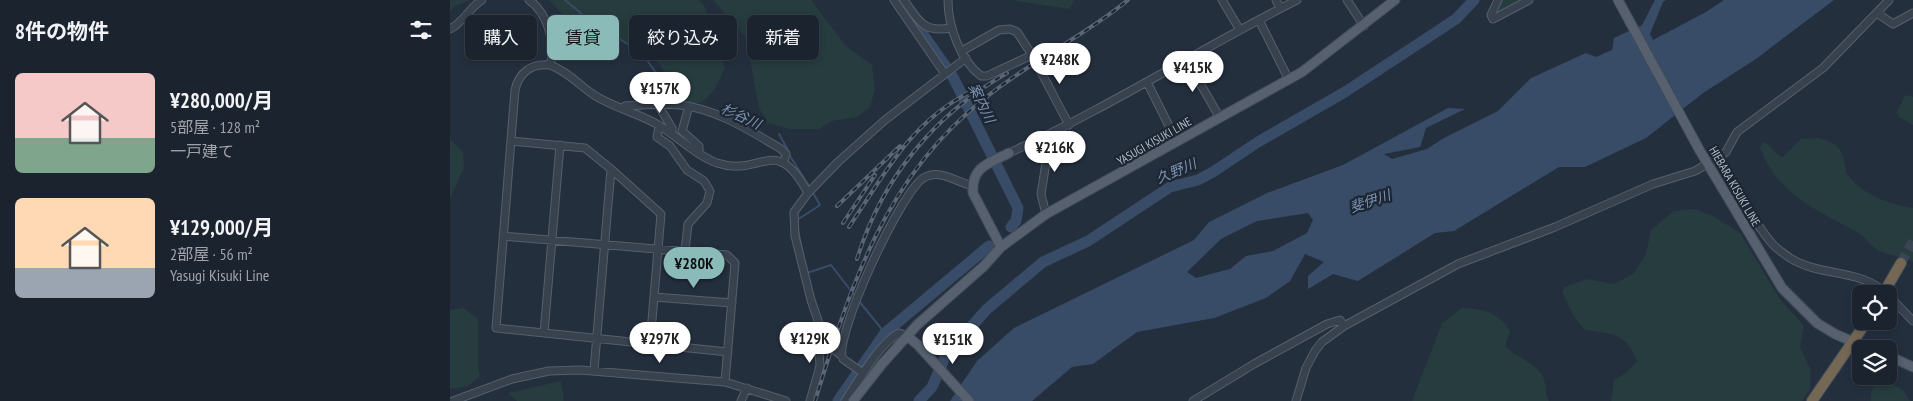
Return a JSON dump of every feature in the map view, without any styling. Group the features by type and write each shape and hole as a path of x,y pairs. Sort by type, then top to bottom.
{"highway":[{"path":"1890,285 1901,263"},
{"path":"1812,401 1852,345"}],"main road":[{"name":"YASUGI KISUKI LINE","path":"853,401 907,336 1001,247 1046,214 1289,80 1364,26 1395,0"},
{"name":"HIEBARA KISUKI LINE","path":"1618,0 1700,151 1772,274 1792,300 1817,322 1835,334 1852,341"},
{"path":"1001,247 973,193 973,186 974,177 980,169 1010,153"},
{"path":"907,336 918,345 969,401"},
{"path":"1897,360 1913,367"}],"street":[{"path":"450,29 461,22 472,8 482,0"},
{"path":"529,0 541,13 551,41 553,54 550,64"},
{"path":"894,0 915,23 929,28 950,28"},
{"path":"904,0 915,23 947,72"},
{"path":"948,0 950,28 977,73 984,77 1032,55"},
{"path":"1222,0 1240,30"},
{"path":"1276,0 1280,8"},
{"path":"1010,153 1069,125 1186,59 1297,0"},
{"path":"1348,0 1364,26"},
{"path":"1498,0 1491,15 1493,19 1529,0"},
{"path":"1296,401 1306,368 1315,351 1322,342 1344,326 1458,264 1555,227 1653,184 1708,164 1723,154 1738,132 1823,68 1888,0"},
{"path":"1877,13 1893,24 1913,13"},
{"path":"1259,20 1289,80"},
{"path":"860,371 826,344 810,300 793,220 795,208 838,162 886,120 947,72 964,54 999,30 1010,29 1021,35 1069,125"},
{"path":"1186,59 1220,118"},
{"path":"728,352 498,329 495,325 515,90 518,80 531,68 550,64 562,70 593,94 659,126 716,162 728,165 774,160 784,162 794,170 808,193"},
{"path":"1147,82 1177,142"},
{"path":"658,105 672,128 672,134"},
{"path":"623,109 625,106 689,106 723,119 770,142 784,152 784,162"},
{"path":"689,106 682,131 699,146 699,151"},
{"path":"659,126 657,137 670,146 687,170 704,181 710,191 708,204 688,224 685,251"},
{"path":"1046,214 1041,194 1049,144 1048,136"},
{"path":"511,141 585,148 611,168 661,214 650,344"},
{"path":"544,334 560,146"},
{"path":"594,370 611,168"},
{"path":"841,355 854,307 880,244 911,190 921,179 931,175 941,175 973,186"},
{"path":"1738,216 1743,214 1749,216 1777,249 1800,264 1809,268 1865,279 1873,285"},
{"path":"503,236 726,255 735,263 725,382"},
{"path":"654,297 732,303"},
{"path":"1897,306 1913,321"},
{"path":"1193,401 1254,364 1327,324 1340,320 1344,326"},
{"path":"845,401 860,371 895,335 901,333 907,336"},
{"path":"810,401 820,366 819,350 826,344"},
{"path":"453,401 529,375 565,370 594,370 725,382 786,401"},
{"path":"741,401 747,388"}],"green space":[{"path":"450,0 470,0 454,7 450,12"},
{"path":"549,0 699,0 705,7 708,15 629,15 629,42 619,40 619,15 563,15"},
{"path":"713,0 811,0 846,46 872,65 875,89 870,107 857,117 832,121 819,129 790,129 768,123 759,108 750,60 819,60 819,15 747,15 747,43 746,38 737,28 737,15 726,15"},
{"path":"1012,0 1073,0 1074,1 1069,9"},
{"path":"1502,0 1525,0 1497,14"},
{"path":"655,60 722,60 725,68 710,95 701,102 691,103 677,98 660,64"},
{"path":"1905,95 1913,97 1913,125 1899,117 1897,112"},
{"path":"1817,138 1836,145 1844,158 1847,174 1861,188 1877,198 1913,208 1913,262 1906,258 1877,250 1860,234 1801,200 1777,178 1767,164 1760,147 1763,142 1766,143 1783,157 1801,139"},
{"path":"450,139 463,152 464,168 450,198"},
{"path":"1695,209 1715,217 1740,233 1780,299 1804,326 1800,347 1811,371 1810,389 1802,401 1611,401 1614,380 1627,372 1637,361 1633,352 1617,336 1585,330 1573,315 1562,291 1565,287 1586,279 1614,284 1633,274 1646,254 1651,230 1674,211"},
{"path":"463,308 477,318 480,376 468,386 450,389 450,310"},
{"path":"1462,308 1489,312 1505,324 1510,331 1505,346 1538,370 1544,378 1546,395 1549,401 1412,401 1442,323"},
{"path":"561,381 564,401 517,401 508,393"},
{"path":"1874,385 1894,385 1903,390 1910,401 1871,401 1871,391"}],"water":[{"name":"斐伊川","path":"1655,0 1666,0 1663,2 1650,34 1653,40 1706,12 1724,0 1834,0 1756,59 1703,93 1646,138 1585,167 1559,167 1454,231 1435,233 1358,281 1333,274 1308,289 1308,276 1324,262 1305,254 1290,281 1266,298 1214,318 1137,332 1093,364 1072,367 1032,401 950,401 977,361 1014,328 1194,240 1209,222 1267,193 1343,165 1448,108 1465,109 1426,128 1420,147 1384,154 1392,159 1427,149 1444,138 1498,111 1531,78 1586,53 1596,57 1612,50 1614,38 1642,25","holes":["1308,213 1313,220 1307,233 1273,251 1246,256 1230,269 1196,278 1187,272 1221,239 1257,221"]}],"waterway":[{"name":"杉谷川","path":"565,0 589,20 642,53 676,101 679,102"},
{"name":"案内川","path":"899,0 953,77 1018,208 1016,221 1011,227"},
{"name":"久野川","path":"919,401 932,387 946,355 987,309 1043,262 1088,241 1170,187 1198,180 1213,172 1258,142 1345,92 1456,19 1474,0"},
{"path":"779,134 789,152"},
{"name":"杉谷川","path":"788,153 809,186"},
{"name":"杉谷川","path":"797,220 820,205 813,193"},
{"name":"杉谷川","path":"798,230 803,254"},
{"name":"案内川","path":"838,401 885,333 989,246"},
{"name":"杉谷川","path":"807,273 831,265 855,296"},
{"name":"杉谷川","path":"858,300 885,333"}],"tunnel":[{"path":"1901,263 1913,241"}],"railway":[{"path":"815,401 858,275 876,236 897,198 921,163 950,130 984,99 1019,73 1093,26 1128,0"},
{"path":"857,259 868,229 881,202 896,176 914,151 956,108 1007,73"},
{"path":"849,227 887,169 914,135 947,105 968,93"},
{"path":"837,206 900,146"},
{"path":"843,223 875,175"}]}
